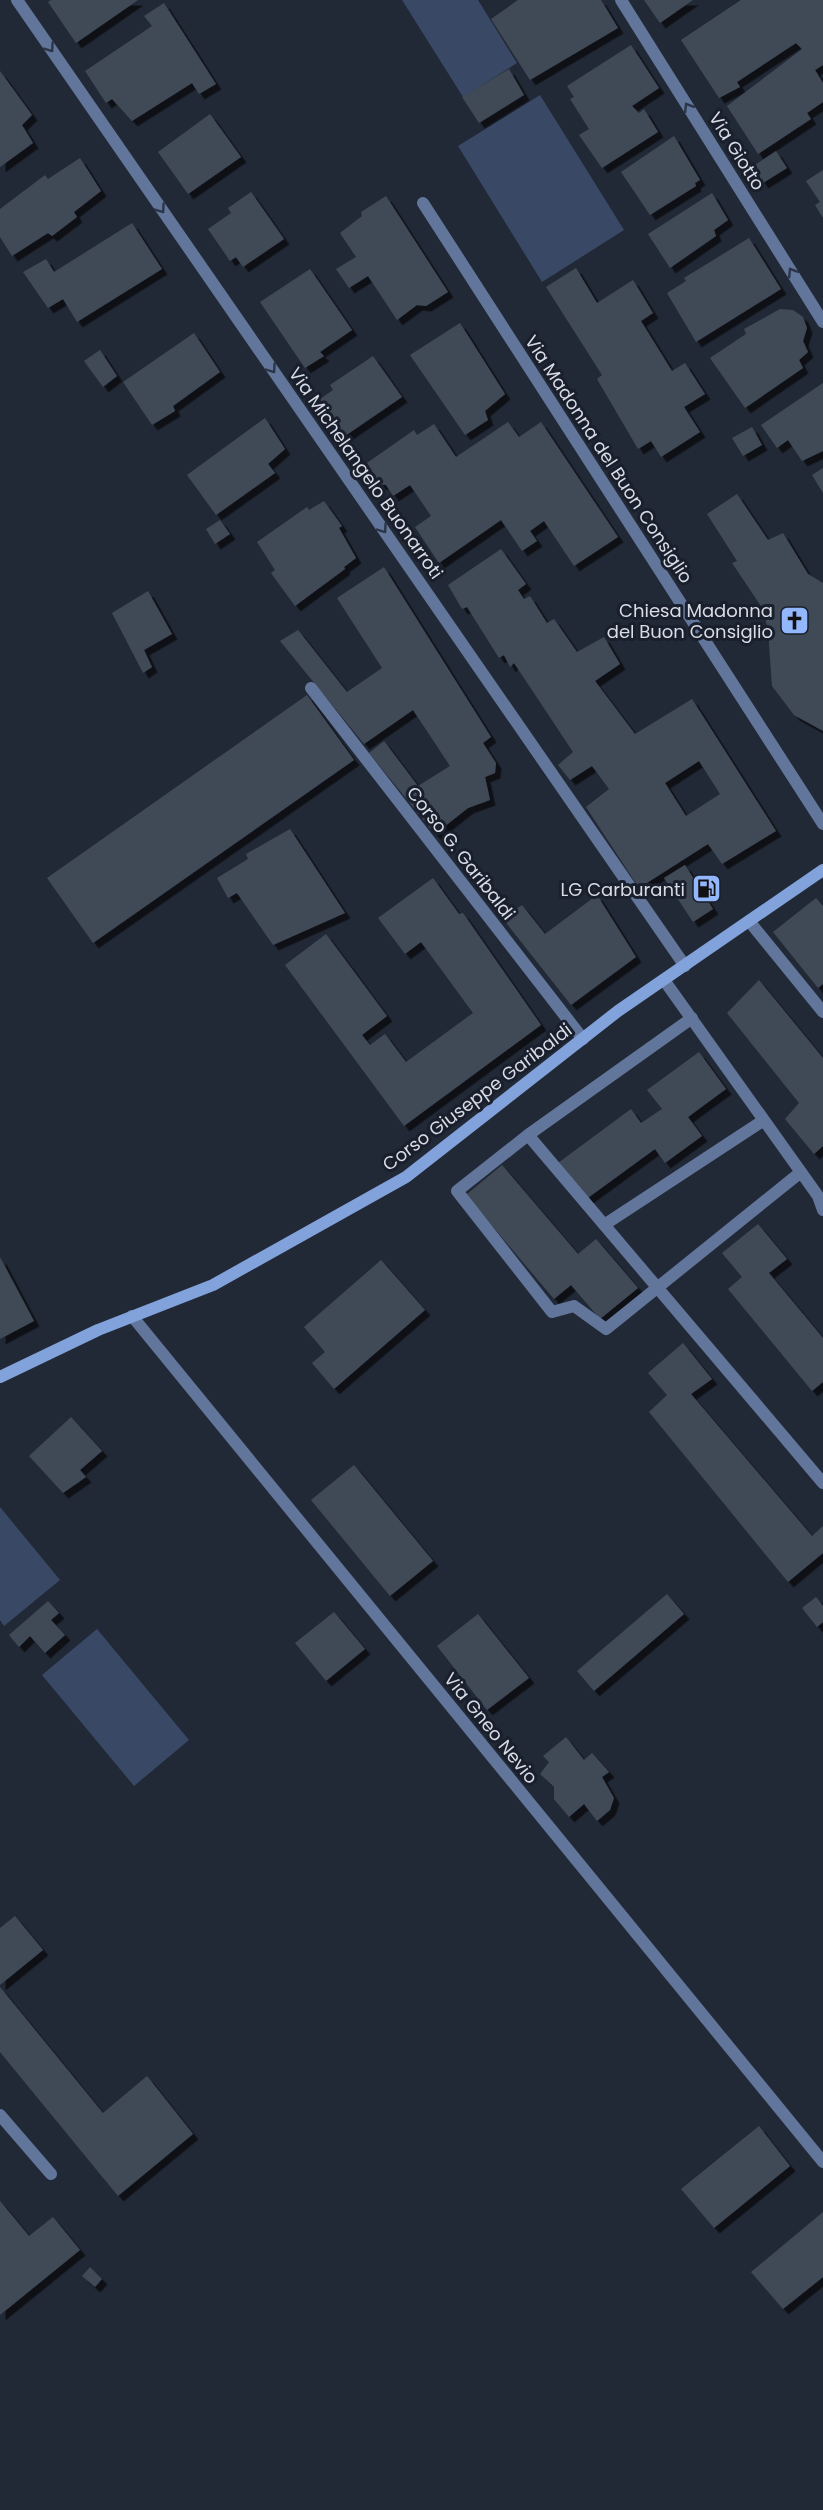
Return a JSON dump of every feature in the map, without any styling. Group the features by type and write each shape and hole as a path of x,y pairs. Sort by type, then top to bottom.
{"street":[{"name":"Via Michelangelo Buonarroti","path":"17,0 685,966"},
{"name":"Via Giotto","path":"621,0 823,322"},
{"name":"Via Madonna del Buon Consiglio","path":"423,204 823,824"},
{"name":"Corso G. Garibaldi","path":"311,688 583,1039"},
{"name":"Corso Giuseppe Garibaldi","path":"0,1377 98,1330 213,1285 406,1177 583,1039 823,870"},
{"path":"749,921 823,1012"},
{"path":"664,980 818,1196 823,1210"},
{"path":"692,1018 528,1135 457,1191 552,1312 574,1306 606,1329 801,1172"},
{"path":"604,1224 764,1120"},
{"path":"528,1135 823,1483"},
{"name":"Via Gneo Nevio","path":"132,1316 823,2162"},
{"path":"0,2115 51,2174"}],"shaded area":[{"path":"402,0 478,0 517,63 463,97"},
{"path":"540,95 624,230 542,282 458,146"},
{"path":"0,1507 60,1580 4,1626 0,1620"},
{"path":"97,1629 189,1740 134,1786 42,1675"}],"building":[{"path":"51,0 138,0 76,43 48,2"},
{"path":"518,0 601,0 618,28 530,80 491,19"},
{"path":"644,0 693,0 660,23"},
{"path":"741,0 823,0 823,65 815,70 823,83 823,102 807,113 811,119 758,154 727,106 802,49 796,43 737,82 740,87 719,98 681,40"},
{"path":"164,3 216,84 199,94 192,83 132,121 112,99 106,103 85,71 152,26 144,16"},
{"path":"631,45 659,88 632,106 639,113 644,109 658,132 602,168 579,135 589,129 570,99 574,97 567,86"},
{"path":"509,69 524,95 479,123 462,97"},
{"path":"0,71 32,115 22,125 33,143 0,167"},
{"path":"210,114 241,157 188,194 158,152"},
{"path":"674,136 700,180 695,183 696,186 650,215 621,172"},
{"path":"776,151 787,168 763,183 752,167"},
{"path":"80,158 101,191 74,212 77,217 52,236 48,233 12,256 0,237 0,209 45,175 48,179"},
{"path":"823,170 823,218 815,205 820,202 806,181"},
{"path":"251,192 284,239 243,267 236,257 230,261 208,229 231,213 228,208"},
{"path":"712,193 728,220 714,230 716,236 670,268 648,234"},
{"path":"386,196 448,292 426,306 417,305 397,320 368,276 349,288 336,269 356,257 340,233 362,216 361,212"},
{"path":"132,223 162,269 77,322 63,299 48,308 23,272 46,259 54,272"},
{"path":"749,238 781,289 696,342 667,293 686,281 684,278"},
{"path":"576,268 597,303 633,280 653,313 641,321 672,371 685,363 705,394 684,407 700,432 661,457 651,441 638,449 597,379 602,375 546,287"},
{"path":"310,269 352,330 320,352 324,356 305,368 260,302"},
{"path":"780,309 793,310 803,317 807,328 803,341 808,352 799,360 803,368 745,408 710,358 746,334 744,329"},
{"path":"460,323 505,394 485,411 488,420 465,435 410,355"},
{"path":"194,333 220,372 173,406 175,411 152,425 123,382"},
{"path":"100,350 117,376 103,387 84,361"},
{"path":"373,356 402,397 345,436 320,399 333,390 330,385"},
{"path":"823,383 823,451 802,461 788,440 777,448 761,425"},
{"path":"265,418 285,449 268,464 275,473 216,515 187,475"},
{"path":"508,422 519,437 541,422 618,537 574,566 544,521 530,531 537,541 522,551 501,520 439,563 415,527 431,516 410,485 393,496 386,485 380,484 367,463 414,430 417,435 434,424 456,457"},
{"path":"752,427 762,445 743,456 732,438"},
{"path":"823,468 823,493 812,475"},
{"name":"Chiesa Madonna del Buon Consiglio","path":"737,494 768,540 783,533 808,574 823,583 823,731 794,715 772,686 768,630 763,609 732,563 737,561 707,514"},
{"path":"324,501 342,526 339,528 356,558 344,567 345,569 295,606 271,573 275,570 257,542 307,507 309,510"},
{"path":"220,520 230,534 215,544 206,529"},
{"path":"501,549 526,584 518,590 524,599 530,596 547,623 554,619 577,652 604,637 620,664 595,681 635,734 692,699 776,831 722,864 708,844 639,888 586,807 609,789 592,766 570,780 558,765 573,752 514,663 510,667 504,655 499,658 467,607 462,609 448,585","holes":["699,761 720,794 686,816 665,783"]},
{"path":"384,567 491,737 483,743 496,763 495,773 485,777 490,800 468,808 435,834 369,753 384,741 418,786 450,766 413,710 364,744 280,641 298,630 347,692 382,668 337,598"},
{"path":"148,591 172,634 144,650 152,667 143,673 112,613"},
{"path":"307,695 354,760 93,943 47,878"},
{"path":"290,829 345,913 273,945 237,893 228,898 217,878 248,859 246,854"},
{"path":"685,865 713,909 693,922 664,878"},
{"path":"433,878 459,914 463,913 541,1025 404,1126 285,965 326,934 387,1016 362,1035 370,1045 385,1034 406,1062 473,1013 421,942 405,954 378,918"},
{"path":"597,895 636,957 571,1005 503,919 522,905 545,934"},
{"path":"816,898 823,906 823,984 818,988 773,932"},
{"path":"759,980 823,1058 823,1146 814,1154 785,1119 799,1103 727,1013"},
{"path":"699,1052 726,1089 688,1117 702,1136 665,1163 655,1149 585,1200 558,1163 631,1109 641,1123 662,1109 647,1090"},
{"path":"502,1165 578,1254 596,1239 638,1288 600,1319 571,1285 554,1299 466,1195"},
{"path":"758,1224 787,1259 769,1273 823,1338 823,1382 812,1391 728,1289 742,1277 722,1253"},
{"path":"0,1257 34,1321 0,1339"},
{"path":"381,1260 425,1310 334,1389 312,1363 325,1352 304,1327"},
{"path":"683,1343 712,1379 691,1394 812,1536 823,1526 823,1553 788,1582 649,1412 667,1395 648,1373"},
{"path":"71,1417 102,1451 80,1470 86,1477 63,1493 29,1456"},
{"path":"354,1465 433,1561 390,1596 311,1500"},
{"path":"667,1594 684,1614 594,1691 577,1671"},
{"path":"816,1597 823,1606 823,1622 817,1627 802,1608"},
{"path":"48,1601 59,1613 51,1620 65,1635 45,1653 30,1636 19,1647 9,1635"},
{"path":"334,1612 365,1649 326,1681 295,1643"},
{"path":"478,1614 529,1678 487,1710 437,1646"},
{"path":"566,1737 584,1760 592,1753 609,1772 602,1777 614,1798 610,1810 597,1821 584,1804 569,1817 554,1799 554,1787 540,1774 549,1762 543,1756"},
{"path":"15,1916 43,1950 0,1985 0,1928"},
{"path":"0,1987 103,2113 147,2076 193,2134 118,2196 0,2052"},
{"path":"759,2126 790,2166 714,2228 681,2189"},
{"path":"0,2201 29,2236 53,2217 80,2250 0,2315"},
{"path":"823,2212 823,2277 783,2309 751,2272"},
{"path":"90,2267 102,2279 95,2287 82,2276"}],"place":[{"name":"Chiesa Madonna del Buon Consiglio","path":"794,620"},
{"name":"LG Carburanti","path":"706,889"}]}
